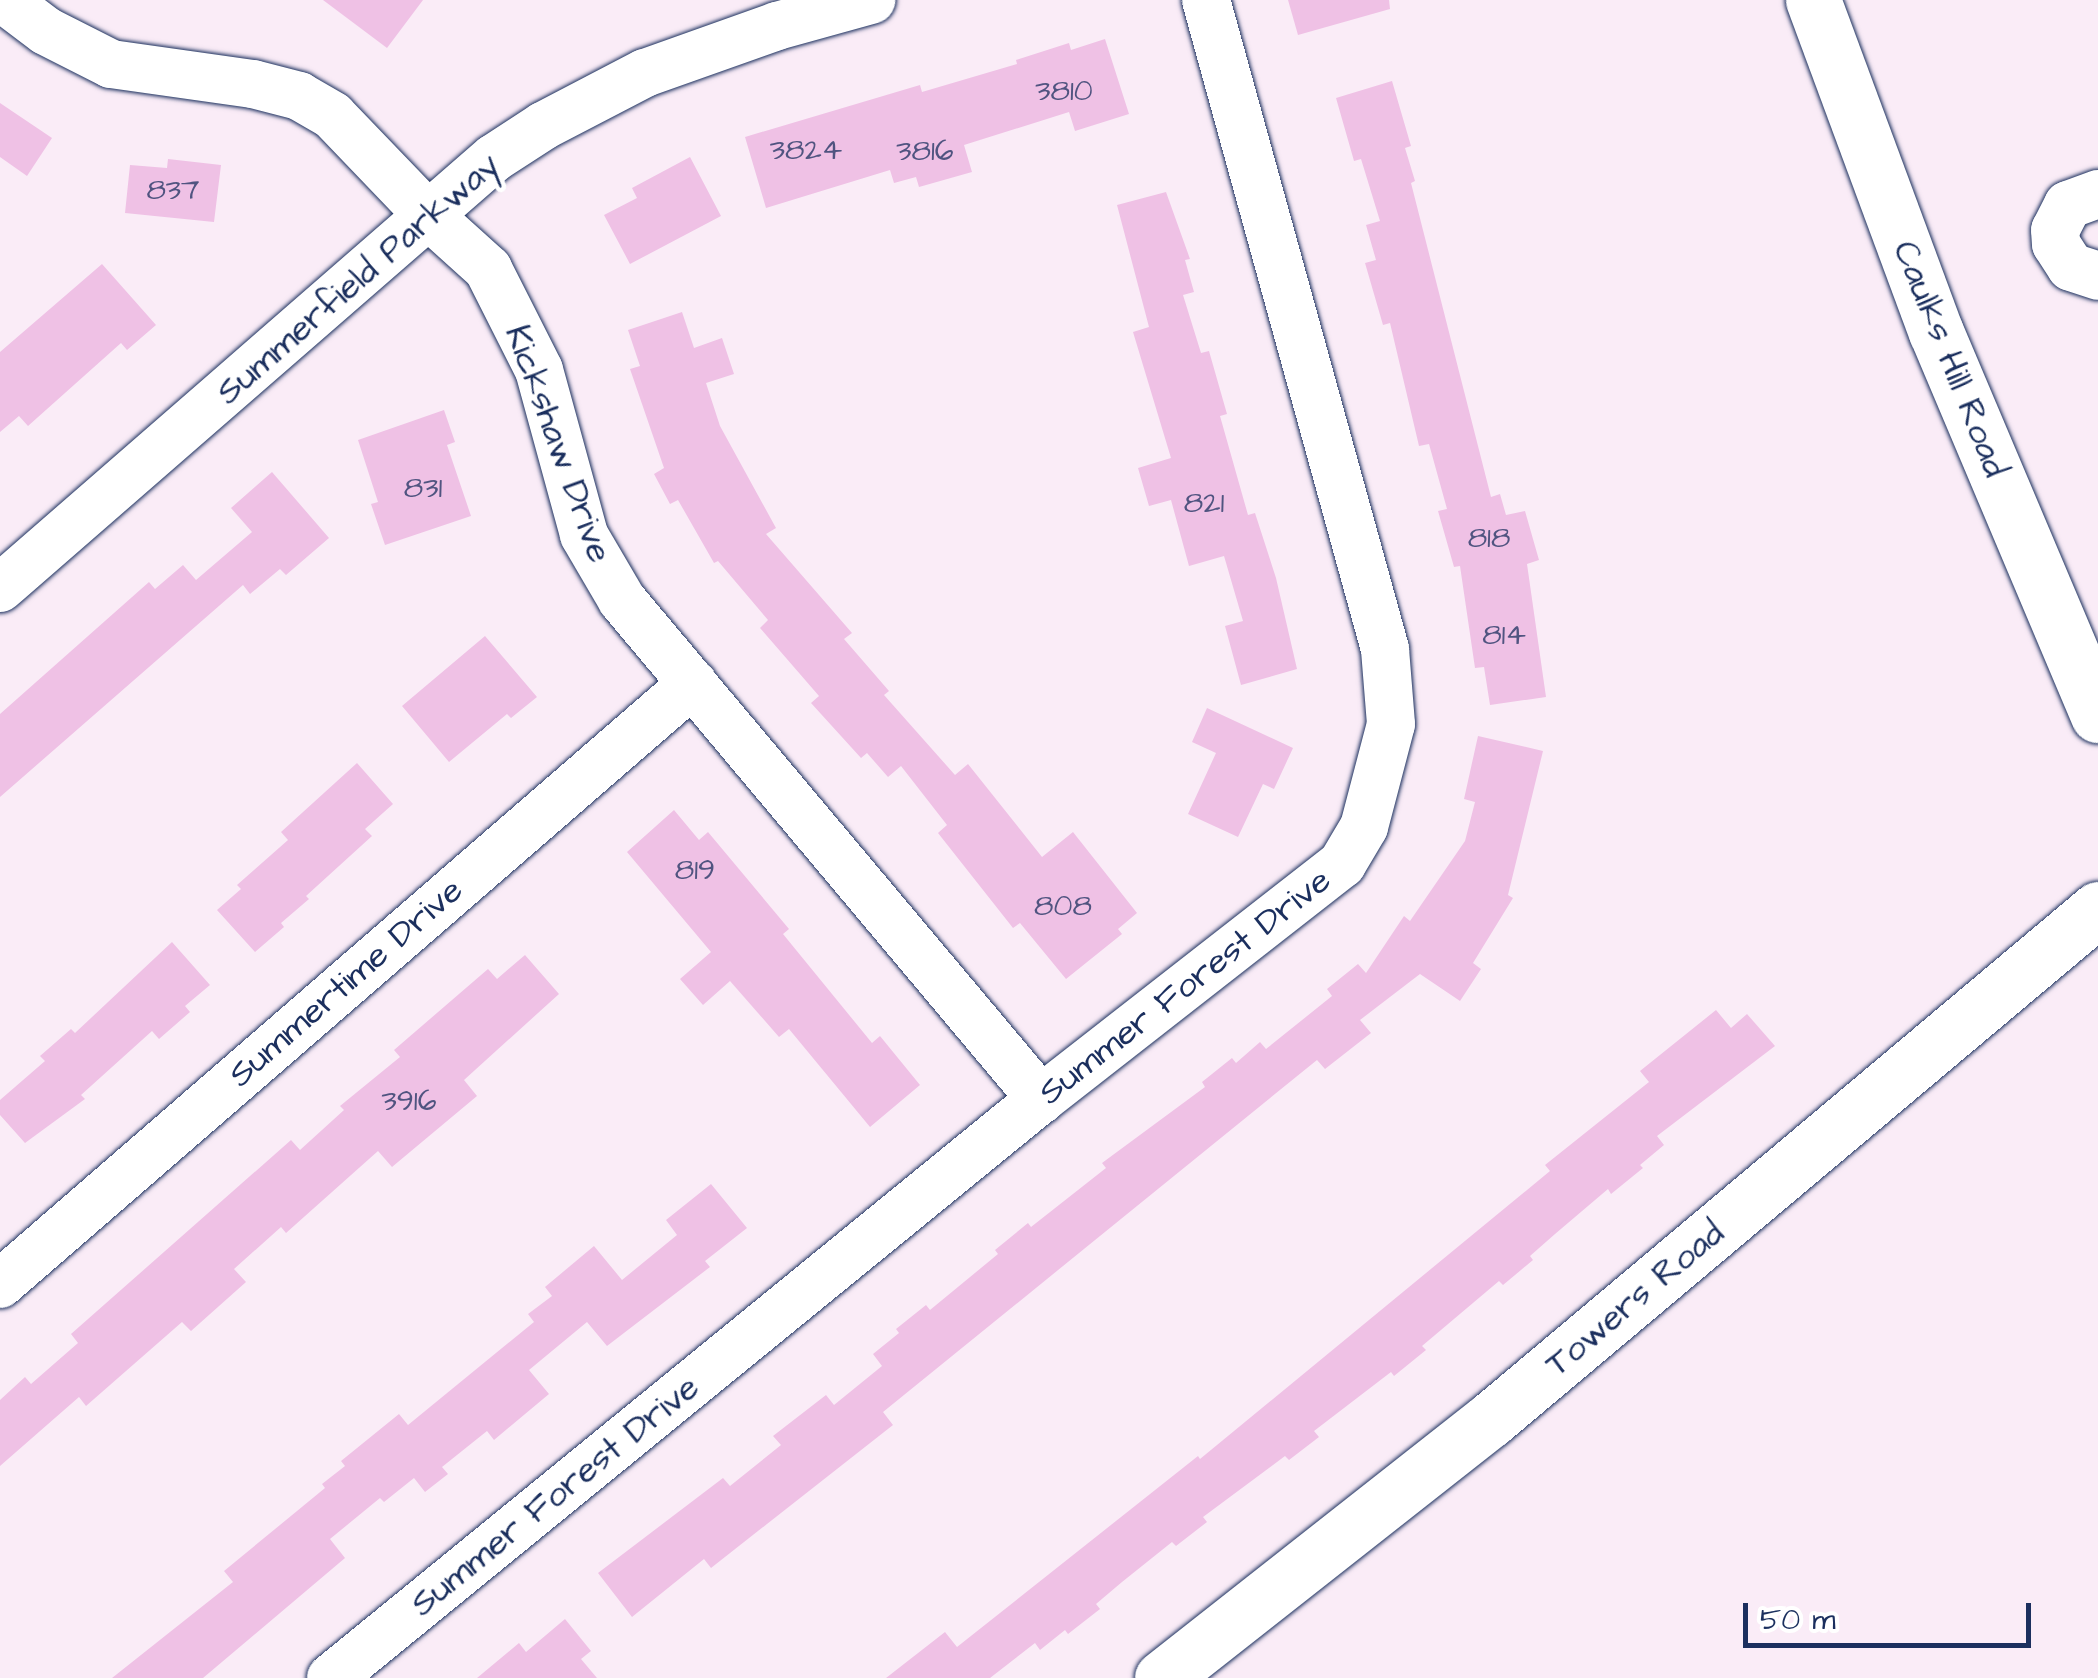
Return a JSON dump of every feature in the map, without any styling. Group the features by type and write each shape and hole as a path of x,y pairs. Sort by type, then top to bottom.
{"main road":[{"name":"Caulks Hill Road","path":"1813,0 1936,332 2098,715"},
{"name":"Towers Road","path":"1162,1678 1490,1420 2098,908"}],"street":[{"name":"Kickshaw Drive","path":"5,0 46,31 111,64 252,84 298,96 333,116 426,213 488,268 539,370 584,535 622,600 1041,1099"},
{"name":"Summerfield Parkway","path":"0,588 426,213 494,158 543,126 646,73 761,31 871,0"},
{"name":"Summer Forest Drive","path":"332,1678 1041,1099 1342,864 1364,827 1391,724 1385,648 1206,0"},
{"path":"2098,194 2068,205 2055,230 2056,244 2071,267 2098,276"},
{"name":"Summertime Drive","path":"0,1284 693,683"}],"building":[{"path":"323,0 423,0 387,48"},
{"path":"1288,0 1389,0 1390,9 1298,35"},
{"path":"1105,39 1129,114 1075,131 1069,112 964,145 972,172 919,187 916,177 894,183 890,170 766,208 745,137 920,85 922,92 1017,64 1016,60 1069,43 1071,50"},
{"path":"1392,81 1411,146 1405,148 1415,181 1411,183 1491,497 1500,494 1506,515 1525,511 1539,560 1527,564 1546,697 1490,705 1484,667 1475,668 1460,566 1454,567 1438,511 1447,509 1429,444 1419,446 1390,323 1383,325 1365,263 1376,260 1366,225 1380,221 1361,159 1354,161 1336,98"},
{"path":"0,103 52,138 27,176 0,157"},
{"path":"690,157 721,216 630,264 604,215 637,198 632,188"},
{"path":"168,159 221,165 214,222 125,213 130,165 167,168"},
{"path":"1166,192 1190,259 1185,260 1194,292 1183,295 1201,353 1209,351 1227,414 1220,416 1248,515 1255,513 1276,578 1297,669 1241,685 1225,626 1243,621 1224,556 1189,566 1171,500 1149,506 1138,468 1171,458 1133,332 1149,327 1117,205"},
{"path":"102,264 156,325 127,350 121,343 28,426 19,416 0,432 0,352"},
{"path":"682,312 694,348 722,338 734,374 706,383 720,426 776,528 766,534 852,633 844,639 889,691 884,695 955,775 968,764 1042,857 1073,832 1137,913 1118,929 1122,934 1066,979 1020,923 1013,928 938,833 947,825 901,766 888,777 867,753 861,758 811,703 819,696 760,628 768,620 718,561 714,563 678,500 670,504 654,474 664,468 630,369 640,366 628,330"},
{"path":"444,410 455,442 447,445 471,516 385,545 371,504 378,502 358,440"},
{"path":"272,472 329,538 286,575 280,569 250,594 243,585 0,797 0,714 149,582 155,589 183,565 196,580 252,532 231,508"},
{"path":"485,636 537,697 511,718 507,714 449,762 402,706"},
{"path":"1207,708 1293,748 1274,789 1263,784 1238,837 1188,814 1216,753 1192,742"},
{"path":"1478,736 1543,751 1508,895 1513,898 1473,963 1481,969 1460,1001 1420,974 1360,1020 1371,1033 1325,1069 1317,1060 883,1412 893,1425 711,1568 704,1559 632,1617 598,1573 723,1478 730,1486 781,1445 773,1436 826,1395 834,1405 882,1366 873,1354 899,1333 896,1329 926,1305 930,1310 998,1254 995,1250 1028,1223 1031,1227 1106,1168 1102,1163 1205,1087 1202,1082 1232,1058 1236,1063 1260,1042 1266,1049 1332,996 1327,989 1358,964 1366,973 1404,916 1410,921 1465,841 1475,802 1464,799"},
{"path":"357,763 393,804 365,829 372,836 306,896 309,899 281,923 284,927 255,952 217,910 241,889 237,885 288,840 281,832"},
{"path":"674,810 699,840 708,832 789,929 783,934 872,1043 880,1036 920,1085 870,1127 789,1029 779,1037 730,981 703,1005 680,979 711,952 627,852"},
{"path":"172,942 210,985 185,1006 190,1012 159,1039 152,1031 81,1095 85,1099 25,1143 0,1115 0,1100 45,1061 40,1056 71,1029 75,1033"},
{"path":"525,955 559,994 464,1080 477,1096 392,1167 378,1151 286,1233 281,1227 234,1269 246,1282 191,1331 182,1322 86,1406 79,1397 0,1466 0,1400 25,1377 31,1384 78,1343 71,1334 291,1140 300,1150 344,1110 340,1106 400,1057 394,1050 488,969 497,979"},
{"path":"1716,1010 1731,1028 1747,1014 1775,1046 1657,1136 1664,1145 1640,1165 1643,1168 1611,1194 1608,1189 1530,1256 1533,1260 1503,1285 1499,1281 1422,1346 1426,1350 1394,1376 1391,1372 1314,1431 1319,1437 1289,1460 1285,1456 1203,1517 1207,1522 1176,1546 1172,1542 1122,1582 1096,1604 1100,1609 1068,1634 1065,1630 1040,1650 1035,1643 990,1678 886,1678 945,1632 957,1647 1198,1456 1200,1459 1550,1171 1545,1165 1649,1082 1640,1071"},
{"path":"711,1184 747,1228 705,1261 710,1267 607,1346 587,1322 529,1370 549,1394 494,1440 487,1431 442,1467 448,1474 425,1492 414,1478 384,1502 380,1498 330,1539 345,1558 203,1678 112,1678 233,1582 224,1571 325,1488 322,1484 345,1466 341,1461 399,1414 408,1425 534,1322 528,1314 552,1296 545,1287 594,1246 622,1280 677,1235 666,1220"},
{"path":"565,1619 591,1651 581,1659 597,1678 477,1678 519,1643 526,1652"}]}
